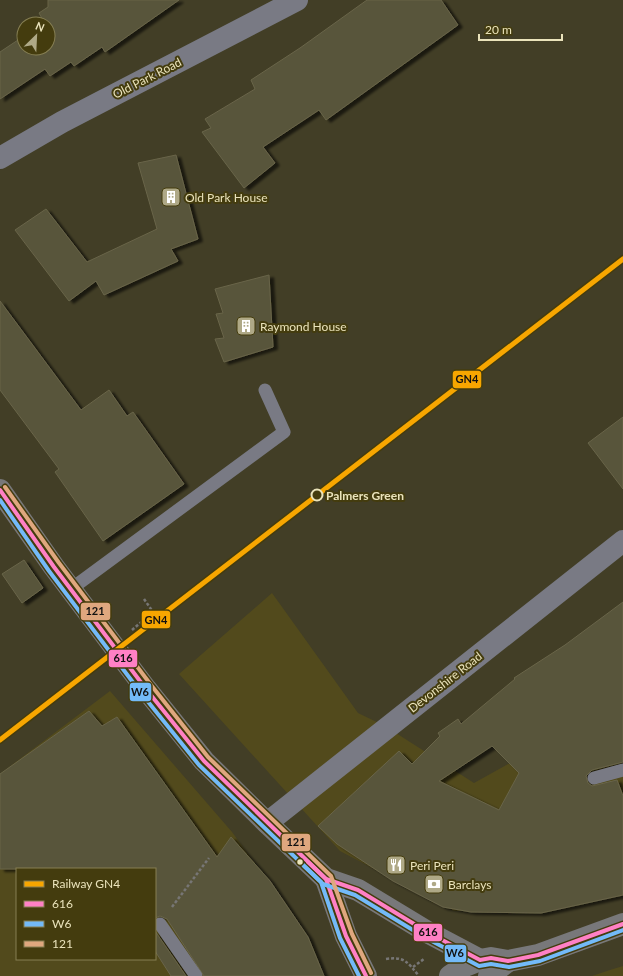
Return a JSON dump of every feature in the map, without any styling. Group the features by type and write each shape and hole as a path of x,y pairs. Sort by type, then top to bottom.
{"main road":[{"path":"0,490 54,566 146,689 204,760 267,823 326,879 364,893 484,968"},
{"path":"326,879 346,936 366,976"},
{"path":"450,976 538,955 623,924"}],"street":[{"name":"Old Park Road","path":"0,158 62,122 297,0"},
{"name":"Devonshire Road","path":"267,823 623,542"}],"lane":[{"path":"71,589 284,432 265,390"},
{"path":"594,778 623,770"},
{"path":"160,924 196,976"}],"path":[{"path":"144,599 162,625"},
{"path":"138,624 153,612"},
{"path":"160,924 209,858"},
{"path":"383,960 403,959 413,967 419,976"}],"shaded area":[{"path":"272,593 358,713 385,726 474,783 623,700 623,889 544,911 454,911 340,851 179,674"},
{"path":"110,691 232,832 308,937 324,976 0,976 0,774"},
{"path":"623,966 623,976 592,976 610,970"}],"building":[{"path":"48,0 179,0 105,52 102,47 74,66 71,62 50,76 45,69 0,99 0,52 16,41 16,56 56,56 56,16 41,16 39,13 48,7"},
{"path":"367,0 441,0 458,25 326,120 319,110 263,147 275,163 244,188 202,132 211,128 205,119 255,89 251,80 300,48"},
{"path":"176,155 198,239 171,249 178,261 104,295 96,281 69,301 15,230 46,209 87,262 157,229 138,163"},
{"name":"Raymond House","path":"269,275 273,347 224,362 215,339 224,338 216,314 223,313 215,289"},
{"path":"0,301 81,410 109,390 127,416 133,412 184,484 103,541 55,472 59,469 0,390"},
{"path":"623,417 623,489 588,443"},
{"path":"24,560 43,588 22,603 2,574"},
{"path":"623,602 623,762 592,770 586,776 588,783 592,786 617,780 623,796 623,895 541,913 471,912 443,907 393,881 337,844 318,826 399,751 412,764 440,736 438,733 458,719 461,724 515,679 514,678 565,645","holes":["492,746 519,773 499,810 439,781"]},
{"path":"89,711 102,726 117,717 217,857 231,837 270,881 308,937 324,976 204,976 167,919 160,916 156,918 156,868 0,869 0,774"},
{"path":"156,932 186,976 171,976 156,953"}],"rail line":[{"name":"GN4","path":"0,740 623,259"}],"transit line":[{"name":"121","path":"5,487 59,563 151,685 208,757 331,876 352,934 371,973"},
{"name":"616","path":"0,490 54,567 146,689 204,761 326,879 358,890 429,933 480,960 491,958 508,961 538,955 623,924"},
{"name":"W6","path":"0,500 49,571 141,693 199,765 323,884 355,895 426,938 479,966 491,964 509,967 540,961 623,930"},
{"name":"616","path":"308,862 326,879 346,936 366,976"},
{"name":"W6","path":"304,866 321,882 340,938 359,976"}],"place":[{"name":"Old Park House","path":"171,197"},
{"name":"Raymond House","path":"246,326"},
{"name":"Palmers Green","path":"317,495"},
{"name":"Peri Peri","path":"396,865"},
{"name":"Barclays","path":"434,884"}]}
